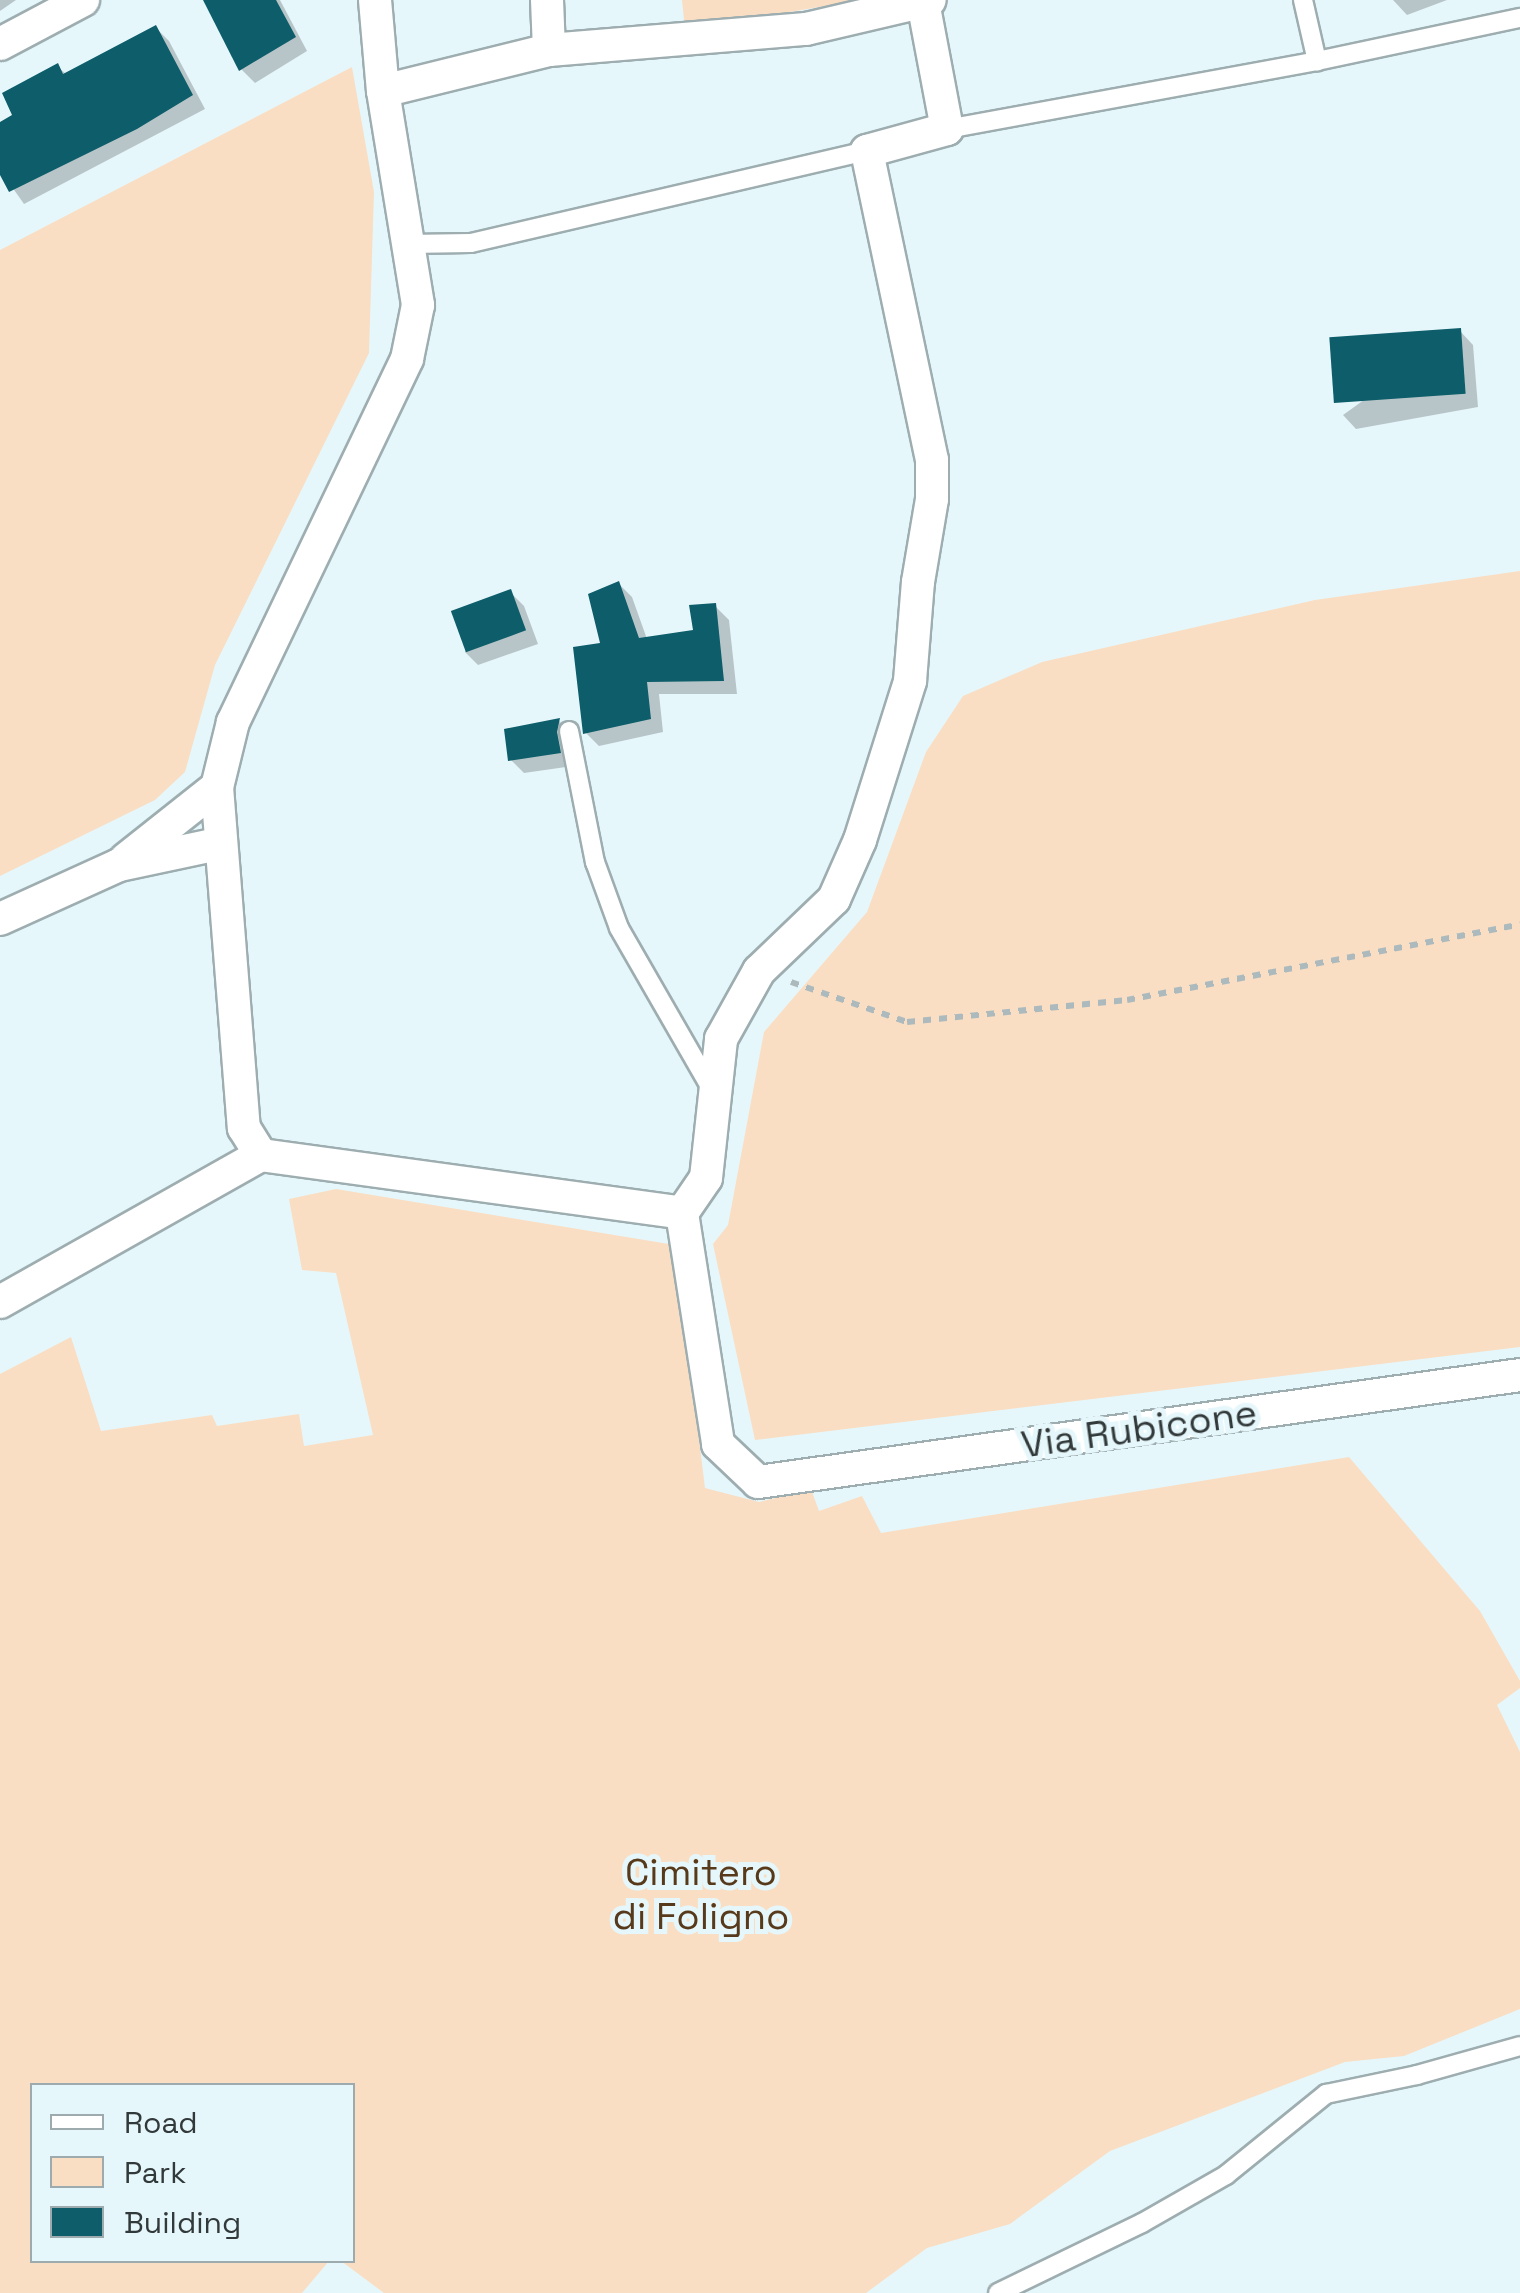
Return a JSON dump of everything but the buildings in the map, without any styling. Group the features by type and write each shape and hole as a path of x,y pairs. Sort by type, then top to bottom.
{"street":[{"path":"0,44 83,0"},
{"path":"261,1155 244,1128 218,844 217,787 233,722 407,359 418,306 383,90 375,0"},
{"path":"547,0 549,50"},
{"path":"0,1302 261,1155 682,1213 706,1178 721,1039 759,971 834,898 860,840 910,681 932,460 867,151 947,129 926,1 806,29 549,50 383,90"},
{"path":"119,865 217,787"},
{"path":"0,919 119,865 218,844"},
{"name":"Via Rubicone","path":"682,1213 718,1444 758,1482 1520,1375"}],"lane":[{"path":"1304,0 1317,61"},
{"path":"947,129 1317,61 1520,18"},
{"path":"408,244 471,243 867,151"},
{"path":"569,731 595,862 618,928 716,1097"},
{"path":"998,2293 1142,2224 1226,2175 1326,2094 1418,2075 1520,2046"}],"path":[{"path":"759,971 907,1022 1128,1000 1520,924"}],"green space":[{"path":"682,0 860,0 685,30"},
{"path":"352,67 374,192 369,353 215,665 185,772 155,800 0,876 0,250"},
{"path":"1520,571 1520,1347 755,1440 713,1244 728,1225 764,1032 867,912 926,752 963,696 1042,662 1315,600"},
{"name":"Cimitero di Foligno","path":"336,1189 675,1245 705,1488 759,1502 811,1489 819,1511 862,1496 881,1533 1349,1457 1480,1611 1520,1681 1520,1688 1497,1705 1520,1752 1520,2009 1404,2056 1345,2062 1110,2151 1010,2224 927,2248 866,2293 384,2293 344,2263 355,2263 355,2083 30,2083 30,2263 327,2263 302,2293 0,2293 0,1374 71,1337 101,1431 212,1415 217,1426 299,1414 304,1446 373,1435 336,1273 302,1270 289,1199"}]}
